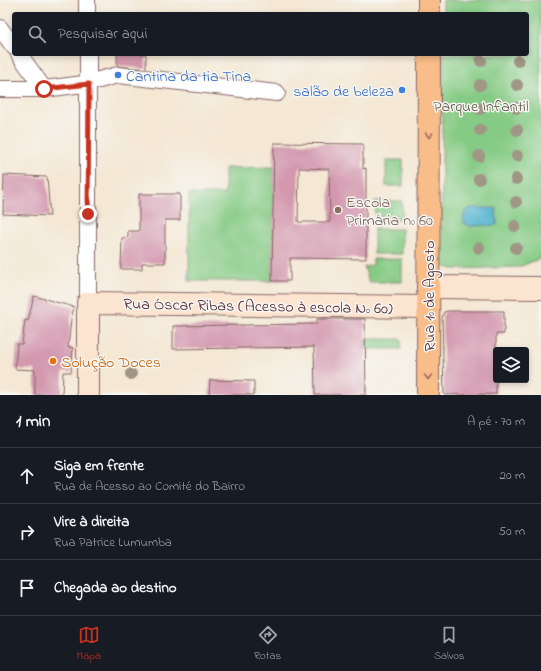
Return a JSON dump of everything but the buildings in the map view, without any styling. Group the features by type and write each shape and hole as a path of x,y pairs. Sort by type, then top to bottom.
{"main road":[{"path":"429,0 429,12"},
{"name":"Rua 1º de Agosto","path":"428,395 429,56"}],"street":[{"path":"87,0 87,12"},
{"path":"0,28 12,44"},
{"path":"20,56 44,89"},
{"path":"88,56 88,395"},
{"path":"0,89 44,89 89,84 118,75 277,93"},
{"name":"Rua Óscar Ribas (Acesso à escola Nº 60)","path":"88,303 428,297 541,288"}],"green space":[{"name":"Parque Infantil","path":"443,0 541,0 541,258 519,267 452,269 443,266 441,262 443,56 529,56 529,12 443,12"},
{"path":"386,160 403,160 403,186 386,186"},
{"path":"274,167 272,281 189,281 189,194 225,194 225,168"},
{"path":"375,201 402,201 402,219 375,218"},
{"path":"374,229 402,229 402,254 374,254"},
{"path":"373,259 402,259 402,282 369,282 364,267 373,265"},
{"path":"366,339 401,339 401,349 365,349"}],"water":[{"path":"471,208 496,208 497,225 470,226 464,223 464,214"}],"place":[{"name":"Cantina da tia Tina","path":"118,75"},
{"name":"salão de beleza","path":"402,90"},
{"name":"Escola Primária nº 60","path":"338,210"},
{"name":"Solução Doces","path":"53,361"}],"route":[{"path":"44,89 89,84 88,214"}]}
